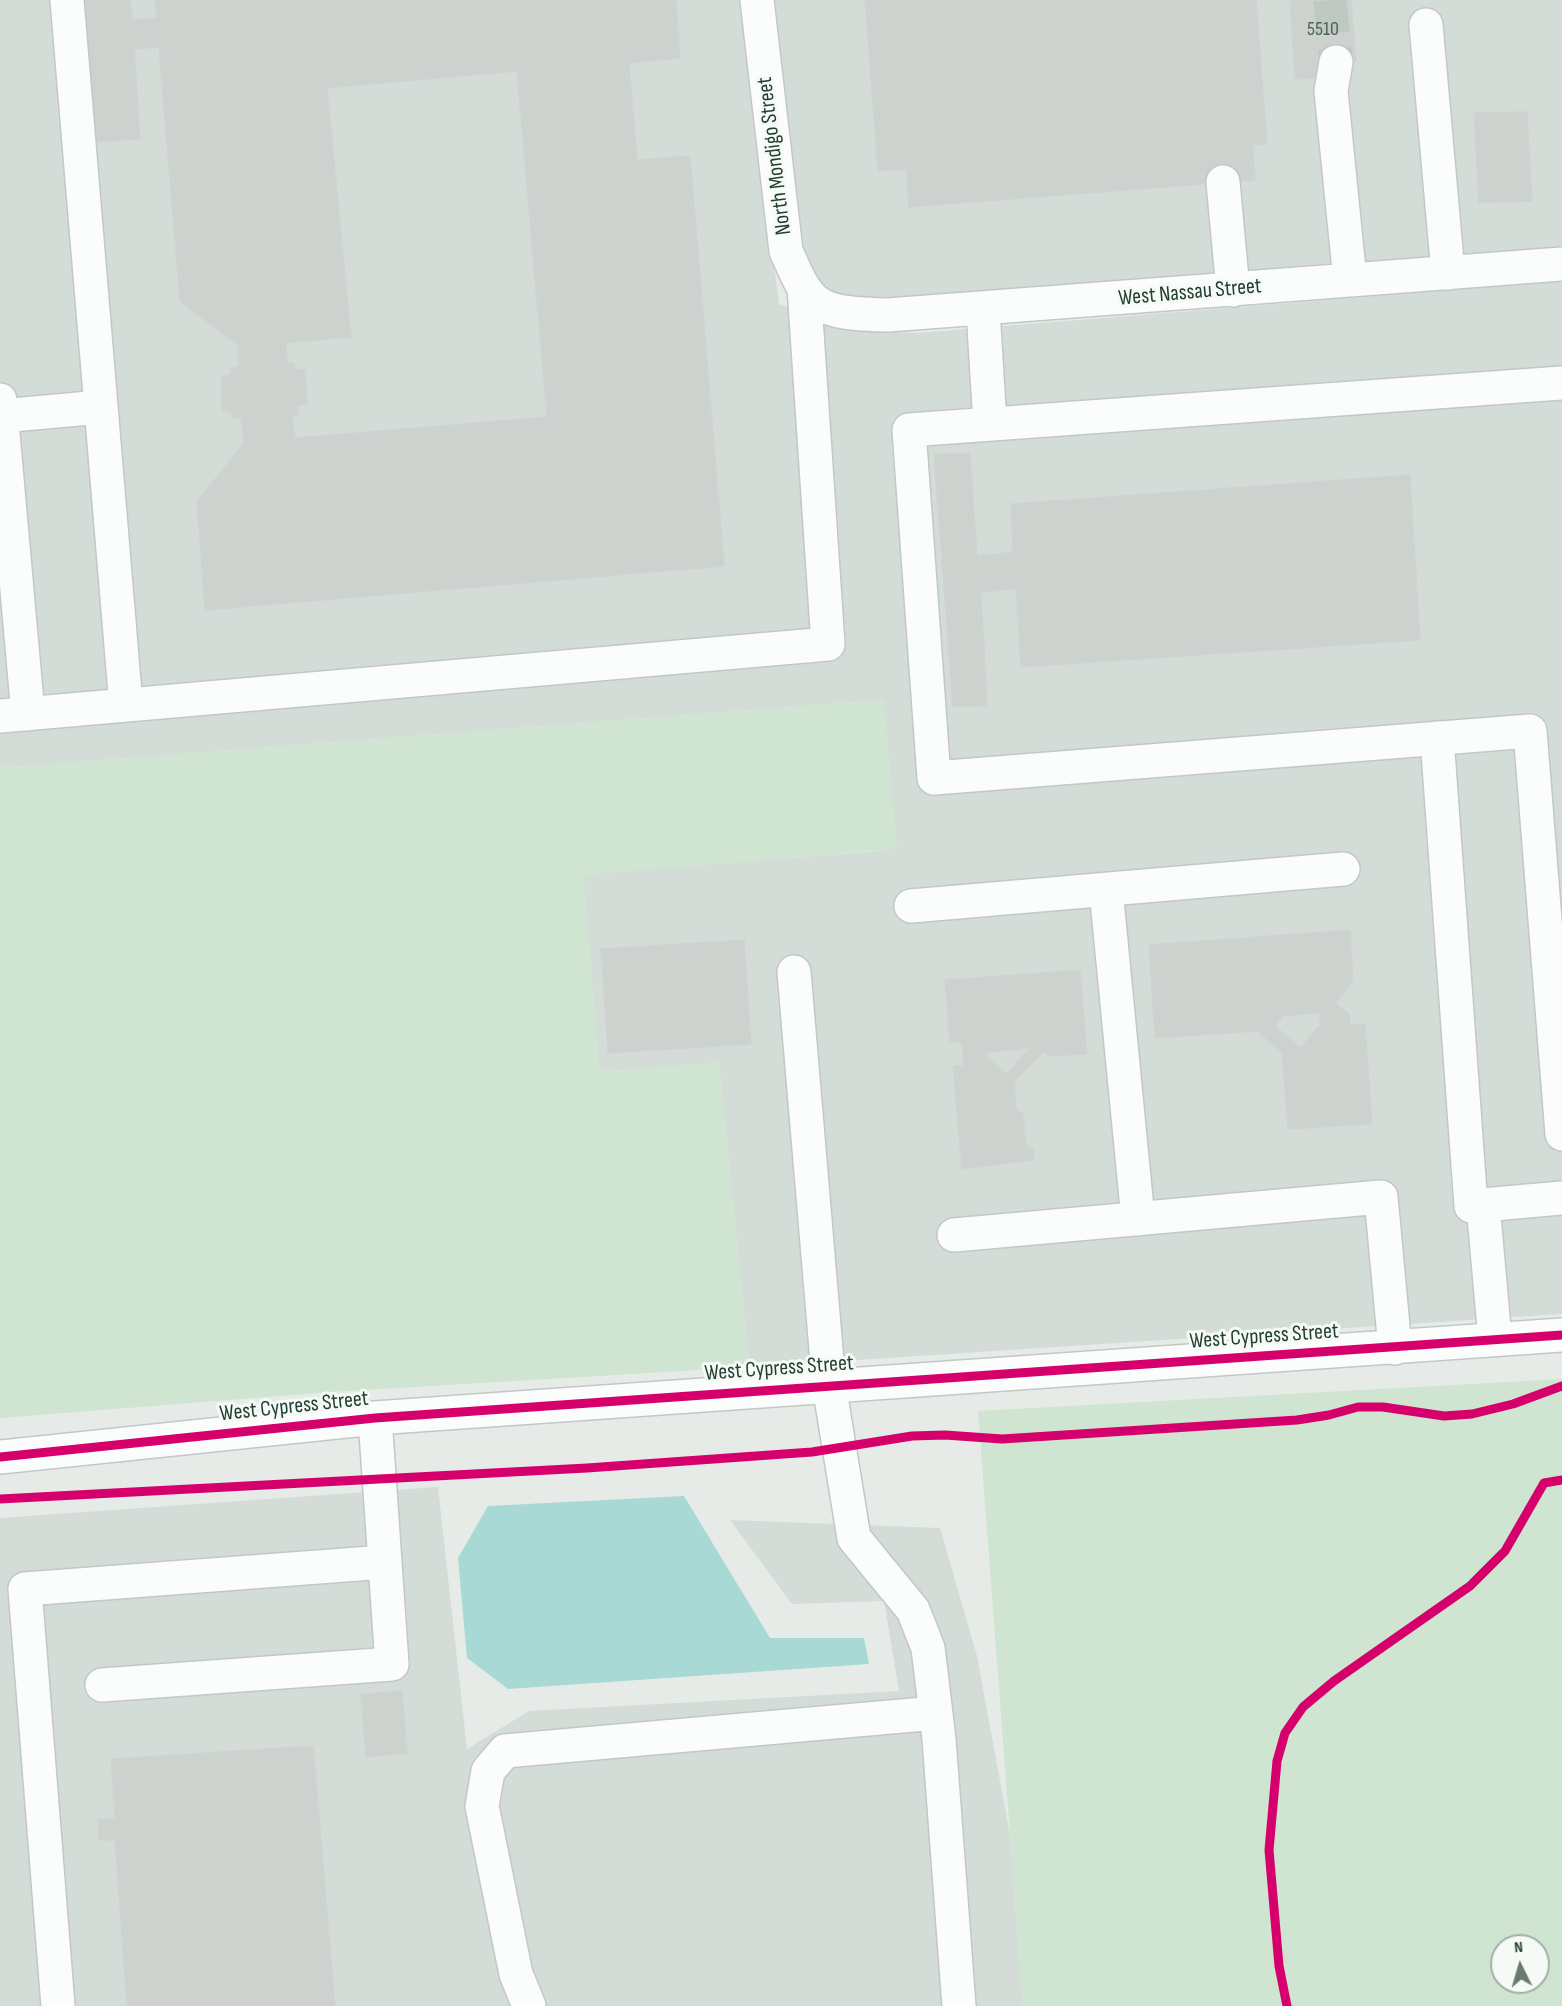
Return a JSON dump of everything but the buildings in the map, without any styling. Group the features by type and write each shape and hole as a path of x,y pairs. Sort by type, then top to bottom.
{"street":[{"path":"67,0 126,705"},
{"name":"North Mondigo Street","path":"757,0 786,251 811,296"},
{"path":"1426,25 1448,273"},
{"path":"1336,62 1331,91 1350,280"},
{"path":"1223,182 1233,290"},
{"name":"West Nassau Street","path":"811,296 848,312 888,315 983,310 1562,264"},
{"path":"101,407 0,411 14,715 828,644 811,296"},
{"path":"983,310 990,424"},
{"path":"1562,383 909,430 934,778 1530,731 1562,1134"},
{"path":"1437,738 1471,1206 1562,1198"},
{"path":"911,906 1343,869"},
{"path":"1106,890 1138,1219"},
{"path":"794,972 829,1385 854,1538 913,1610 928,1648 936,1713 959,2006"},
{"path":"954,1235 1381,1197 1395,1348"},
{"path":"1483,1205 1495,1339"},
{"name":"West Cypress Street","path":"0,1457 375,1418 1562,1335"},
{"path":"102,1685 392,1664 375,1418"},
{"path":"58,2006 25,1589 385,1562"},
{"path":"529,2006 516,1974 482,1806 488,1771 505,1751 936,1713"}],"shaded area":[{"path":"0,0 740,0 779,304 852,330 917,333 1562,281 1562,1314 749,1367 719,1063 599,1072 583,874 879,851 883,700 0,768"},
{"path":"774,0 1562,0 1562,250 879,301 842,298 815,280 797,250"},
{"path":"438,1487 467,1749 529,1711 899,1691 884,1601 792,1604 730,1520 940,1528 977,1656 1010,1835 1023,2006 0,2006 0,1518"}],"green space":[{"path":"884,700 897,849 584,875 599,1072 719,1063 749,1367 331,1392 0,1418 0,768"},
{"path":"1562,1379 1562,2006 1023,2006 978,1411"}],"water":[{"path":"684,1496 770,1638 864,1638 869,1664 508,1689 467,1658 458,1558 488,1506"}],"tunnel":[{"path":"1330,0 1336,62"}],"cycle path":[{"path":"0,1457 375,1418 1562,1335"},
{"path":"0,1499 587,1468 812,1452 912,1436 945,1435 1002,1439 1297,1420 1358,1407 1383,1407 1444,1416 1472,1414 1513,1404 1562,1386"},
{"path":"1287,2006 1279,1966 1269,1850 1277,1761 1285,1733 1303,1707 1334,1681 1470,1586 1505,1551 1544,1483 1562,1480"}]}
